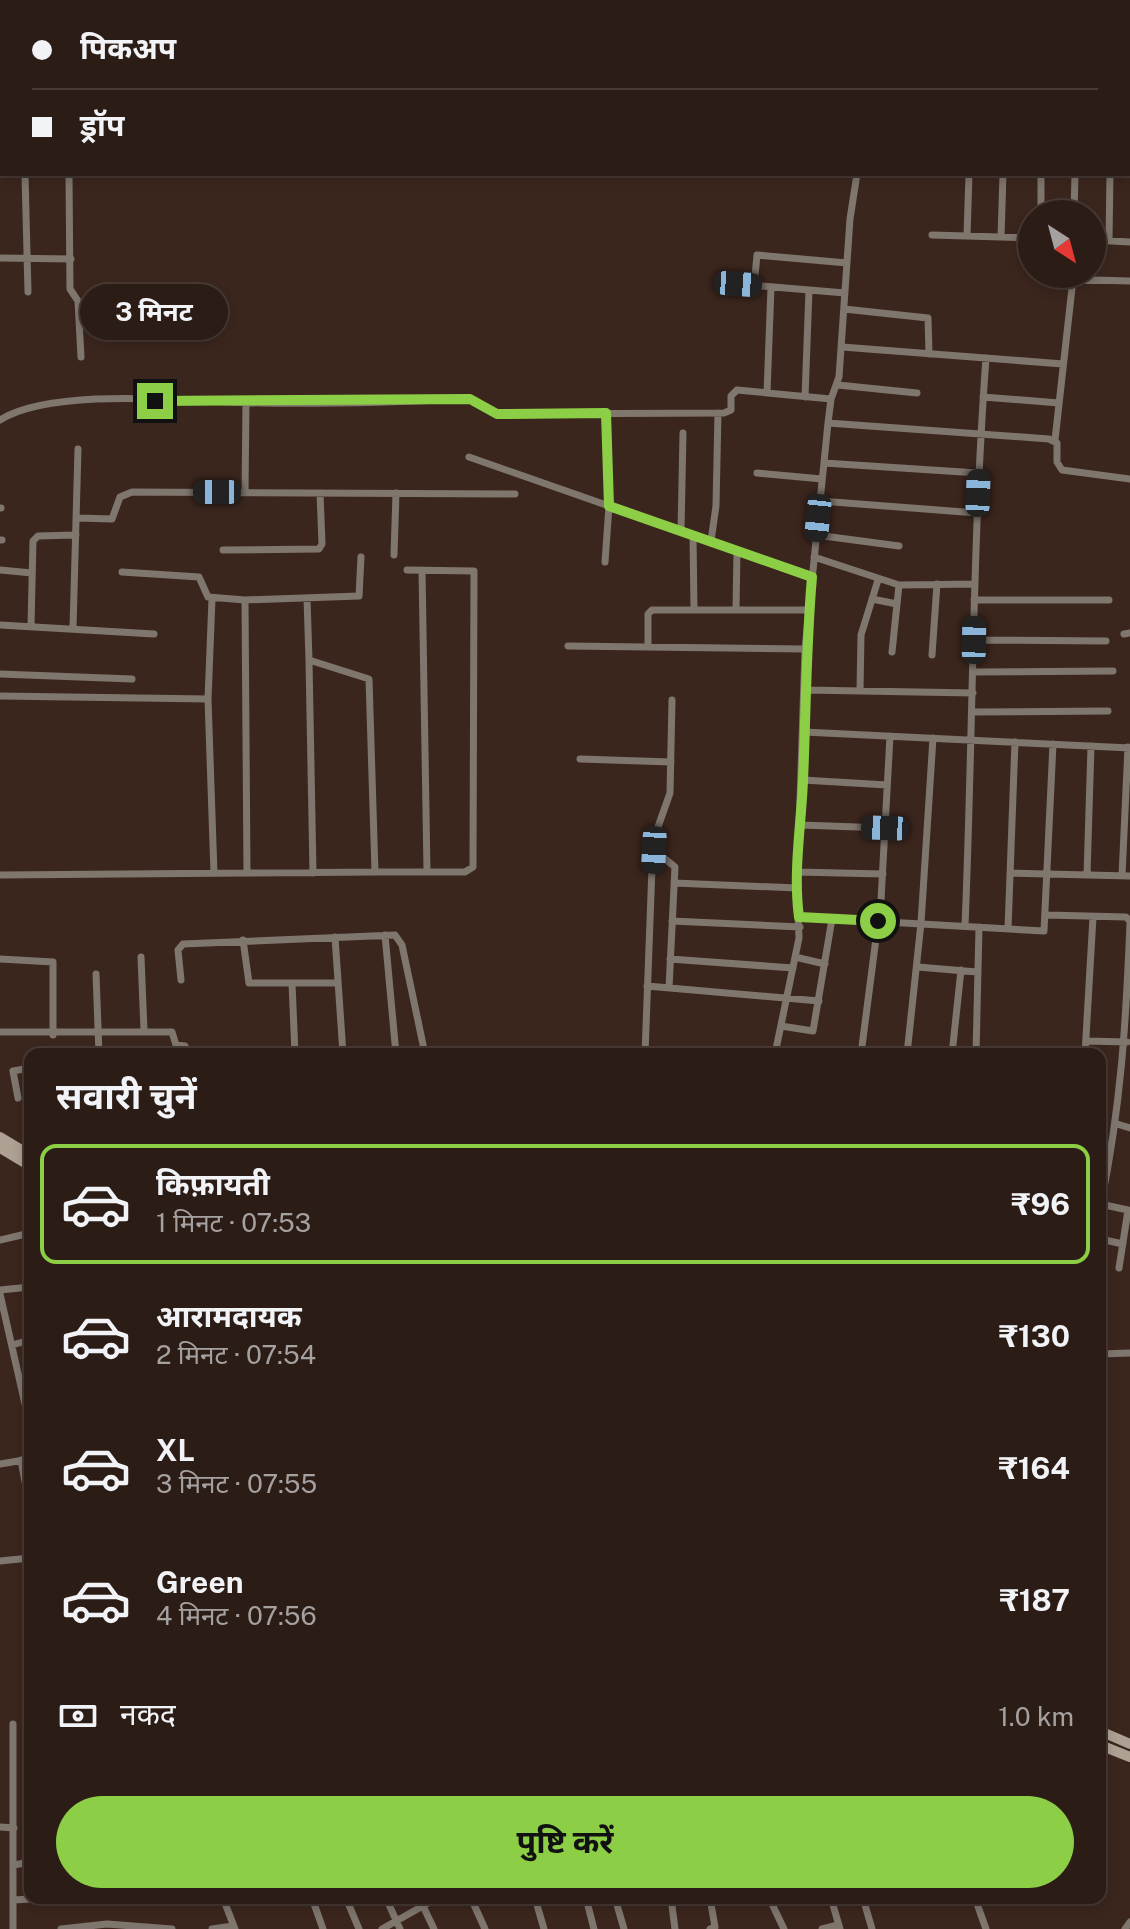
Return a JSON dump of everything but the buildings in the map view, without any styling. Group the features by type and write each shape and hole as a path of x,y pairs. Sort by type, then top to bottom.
{"main road":[{"path":"0,1124 0,1137 24,1151"},
{"path":"0,1148 24,1162"},
{"path":"1106,1734 1130,1744"},
{"path":"1106,1747 1130,1757"}],"street":[{"path":"25,176 28,292"},
{"path":"69,176 70,289 78,301 81,357"},
{"path":"776,1048 800,927 797,872 803,780 805,649 831,399 838,385 857,176"},
{"path":"967,236 969,176"},
{"path":"1001,237 1003,176"},
{"path":"1041,176 1041,200"},
{"path":"1074,200 1075,176"},
{"path":"1109,241 1110,176"},
{"path":"932,235 1018,238"},
{"path":"1106,241 1130,242"},
{"path":"754,286 757,255 847,263"},
{"path":"0,258 71,259"},
{"path":"1106,280 1130,281"},
{"path":"738,284 845,293"},
{"path":"767,393 771,287"},
{"path":"1072,288 1055,440 1057,462 1062,470 1130,479"},
{"path":"805,397 809,290"},
{"path":"844,309 928,318 929,354"},
{"path":"842,347 1063,364"},
{"path":"965,926 973,740 978,473 986,358"},
{"path":"838,385 917,393"},
{"path":"0,420 28,409 76,400 246,403 470,399 497,414 718,413 731,410 735,391 831,399"},
{"path":"983,397 1059,403"},
{"path":"245,493 246,403"},
{"path":"605,562 609,506 606,413"},
{"path":"711,541 716,506 718,413"},
{"path":"828,423 1055,440"},
{"path":"681,531 683,433"},
{"path":"73,628 78,449"},
{"path":"469,457 812,577"},
{"path":"824,463 978,473"},
{"path":"757,473 822,479"},
{"path":"77,518 112,519 120,497 128,492 515,494"},
{"path":"223,550 319,549 320,493"},
{"path":"394,555 396,493"},
{"path":"820,501 977,513"},
{"path":"31,625 35,538 76,535"},
{"path":"693,535 694,609"},
{"path":"816,535 899,546"},
{"path":"736,609 737,550"},
{"path":"122,572 201,577 206,595 212,599 361,595 361,557"},
{"path":"814,557 899,585 975,584"},
{"path":"0,875 465,872 473,867 475,576 471,569 407,570"},
{"path":"0,570 32,573"},
{"path":"422,570 427,871"},
{"path":"860,691 861,635 878,580"},
{"path":"932,655 937,584"},
{"path":"892,652 899,585"},
{"path":"307,598 313,873"},
{"path":"212,599 208,699 214,873"},
{"path":"872,599 897,604"},
{"path":"245,600 247,873"},
{"path":"974,600 1109,600"},
{"path":"648,647 649,611 809,610"},
{"path":"0,625 154,634"},
{"path":"974,640 1106,641"},
{"path":"568,646 805,649"},
{"path":"309,660 369,679 375,872"},
{"path":"974,672 1113,671"},
{"path":"0,674 132,679"},
{"path":"805,690 973,693"},
{"path":"0,696 208,699"},
{"path":"645,1048 655,835 669,803 672,700"},
{"path":"973,712 1108,711"},
{"path":"804,732 1129,748 1126,876 1010,873"},
{"path":"862,1048 883,874 890,736"},
{"path":"908,1048 918,967 933,738"},
{"path":"1008,929 1015,742"},
{"path":"799,917 1044,931 1053,744"},
{"path":"1087,875 1091,746"},
{"path":"580,759 671,762"},
{"path":"803,780 887,785"},
{"path":"800,825 885,828"},
{"path":"654,850 674,864 669,988"},
{"path":"797,872 883,874"},
{"path":"674,883 797,888"},
{"path":"1047,915 1130,920 1127,1047 1117,1124 1106,1176"},
{"path":"1086,1048 1093,917"},
{"path":"781,1026 813,1031 832,919"},
{"path":"672,921 800,927"},
{"path":"976,1048 979,927"},
{"path":"385,935 395,1048"},
{"path":"181,980 178,950 182,944 395,935 401,940 424,1048"},
{"path":"335,937 343,1048"},
{"path":"243,940 249,983 338,983"},
{"path":"141,957 144,1030"},
{"path":"795,957 825,964"},
{"path":"0,959 53,962 53,1035"},
{"path":"670,959 793,968"},
{"path":"918,967 977,972"},
{"path":"953,1048 961,970"},
{"path":"96,974 98,1048"},
{"path":"292,983 295,1048"},
{"path":"647,986 819,1001"},
{"path":"0,1032 53,1035 97,1031 172,1032 176,1045 186,1048"},
{"path":"1087,1041 1127,1047"},
{"path":"18,1098 13,1071 24,1069"},
{"path":"1117,1124 1130,1128"},
{"path":"1106,1205 1128,1210 1119,1268"},
{"path":"0,1240 24,1234"},
{"path":"1106,1240 1123,1244"},
{"path":"24,1288 0,1292 24,1385"},
{"path":"12,1345 24,1342"},
{"path":"1106,1354 1130,1353"},
{"path":"0,1464 24,1459"},
{"path":"0,1561 24,1559"},
{"path":"13,1724 13,1929"},
{"path":"0,1827 14,1828"},
{"path":"14,1865 24,1863"},
{"path":"14,1900 24,1899"},
{"path":"212,1929 234,1928 225,1904"},
{"path":"314,1904 323,1929"},
{"path":"349,1904 359,1929"},
{"path":"389,1904 398,1926"},
{"path":"382,1929 398,1926 429,1904"},
{"path":"474,1904 485,1929"},
{"path":"537,1904 544,1929"},
{"path":"588,1904 594,1929"},
{"path":"617,1904 624,1929"},
{"path":"672,1904 675,1929"},
{"path":"713,1904 714,1928"},
{"path":"822,1929 839,1927 833,1904"},
{"path":"865,1904 872,1929"},
{"path":"977,1904 986,1929"},
{"path":"773,1906 784,1929"},
{"path":"424,1908 434,1929"},
{"path":"1125,1929 1130,1922"},
{"path":"61,1929 107,1924 172,1929"}],"route":[{"path":"155,401 264,403 470,399 479,401 497,414 606,413 609,506 812,577 805,649 797,888 799,917 878,921"}]}
